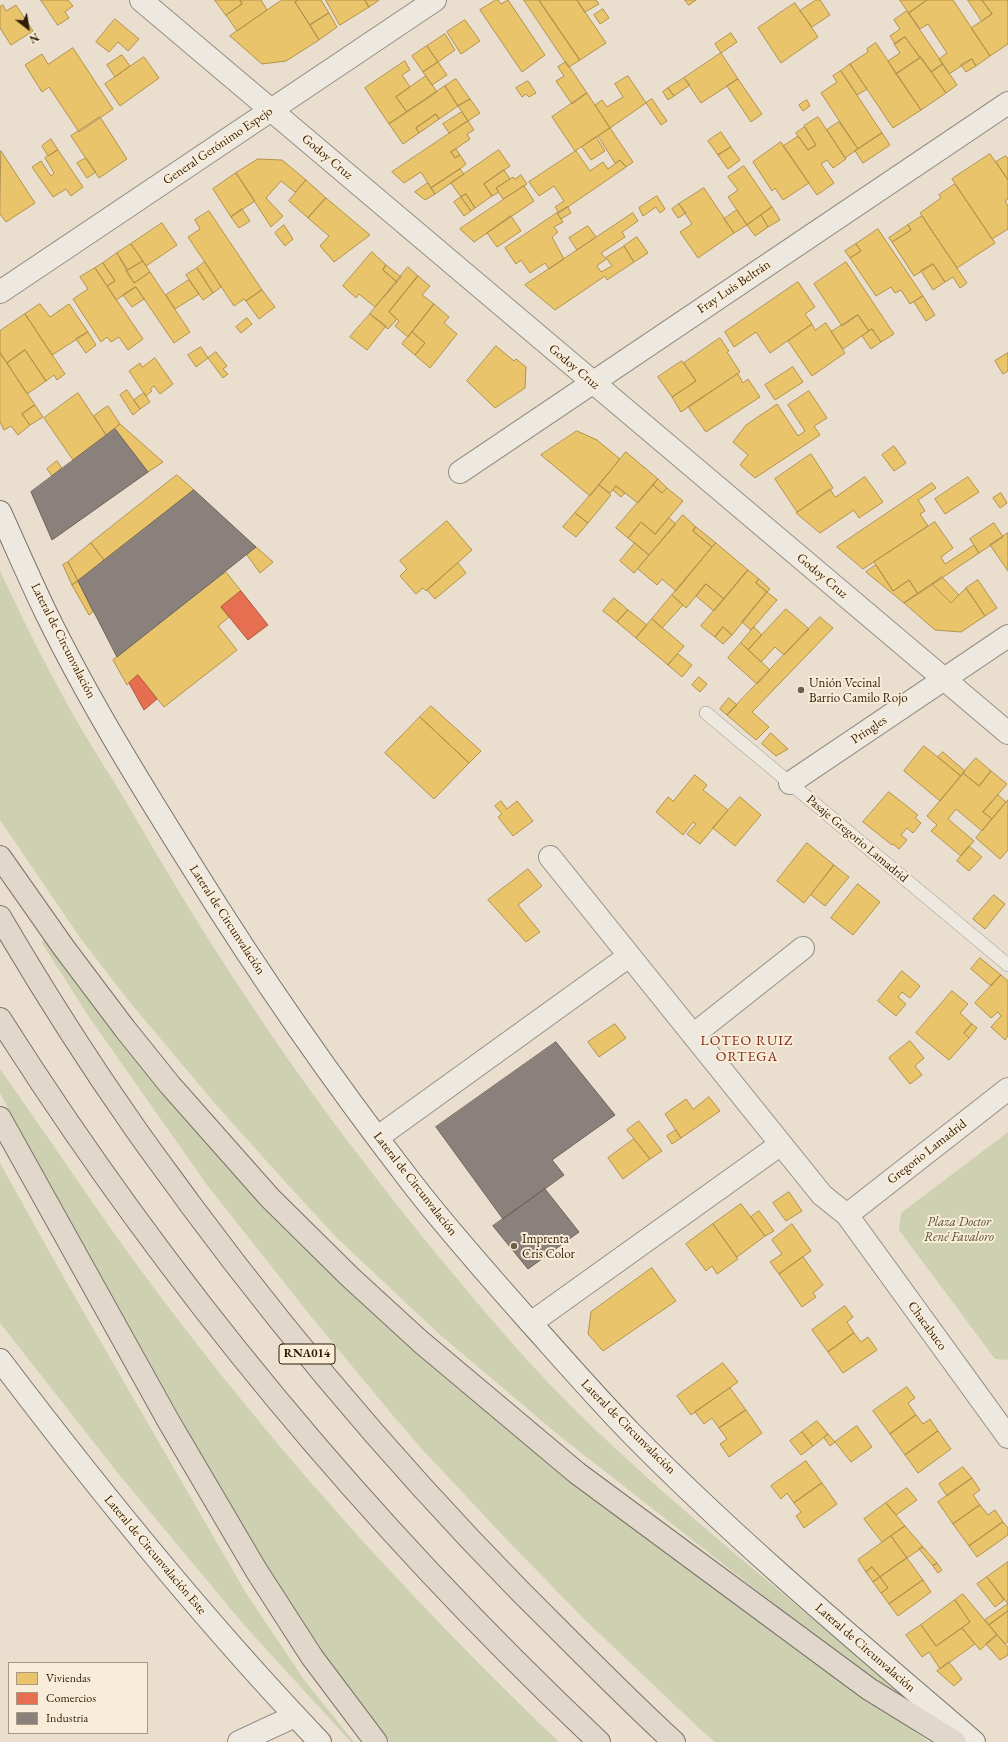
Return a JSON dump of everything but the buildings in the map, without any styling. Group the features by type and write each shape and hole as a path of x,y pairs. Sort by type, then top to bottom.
{"highway":[{"path":"0,857 68,954 170,1085 270,1198 350,1277 421,1342 577,1473 869,1689 955,1742"},
{"name":"RNA014","path":"0,918 56,1010 131,1123 223,1248 288,1331 407,1472 463,1532 523,1595 674,1742"},
{"path":"0,1019 57,1107 105,1177 177,1274 268,1388 362,1499 420,1562 486,1632 599,1742"},
{"path":"0,1118 169,1422 256,1570 312,1657 376,1742"}],"street":[{"name":"Godoy Cruz","path":"141,0 1008,732"},
{"name":"General Gerónimo Espejo","path":"0,292 435,0"},
{"name":"Fray Luis Beltrán","path":"460,472 1008,103"},
{"name":"Lateral de Circunvalación","path":"0,512 48,616 111,733 223,917 335,1081 416,1188 568,1366 634,1436 739,1538 974,1742"},
{"name":"Pringles","path":"790,783 1008,636"},
{"name":"Chacabuco","path":"550,857 822,1195 847,1215 1000,1410 1008,1437"},
{"path":"693,1035 803,948"},
{"path":"378,1137 629,956"},
{"name":"Gregorio Lamadrid","path":"847,1215 1008,1089"},
{"path":"531,1323 781,1144"},
{"name":"Lateral de Circunvalación Este","path":"0,1360 87,1472 163,1566 295,1716 320,1742"},
{"path":"239,1742 295,1716"}],"lane":[{"name":"Pasaje Gregorio Lamadrid","path":"706,713 1008,965"}],"green space":[{"path":"0,571 43,659 78,724 215,949 268,1030 310,1090 353,1149 421,1235 531,1364 550,1385 609,1443 732,1552 900,1692 900,1696 898,1697 829,1647 556,1433 438,1333 337,1238 217,1106 128,1000 81,939 0,820"},
{"path":"43,940 47,942 145,1071 190,1125 301,1245 386,1325 428,1363 526,1444 929,1742 715,1742 701,1730 585,1620 507,1540 421,1448 390,1412 313,1319 207,1185 87,1014 42,943"},
{"path":"0,1069 153,1287 265,1429 359,1537 408,1590 559,1742 390,1742 306,1630 269,1572 220,1488 23,1137 0,1093"},
{"name":"Plaza Doctor René Favaloro","path":"1008,1132 1008,1360 995,1359 899,1230 901,1213"},
{"path":"0,1163 68,1285 246,1593 305,1681 354,1742 351,1742 244,1625 117,1472 0,1323"}],"place":[{"name":"Unión Vecinal Barrio Camilo Rojo","path":"801,690"},
{"name":"Imprenta Cris Color","path":"514,1246"}],"district":[{"name":"LOTEO RUIZ ORTEGA","path":"747,1050"}]}
